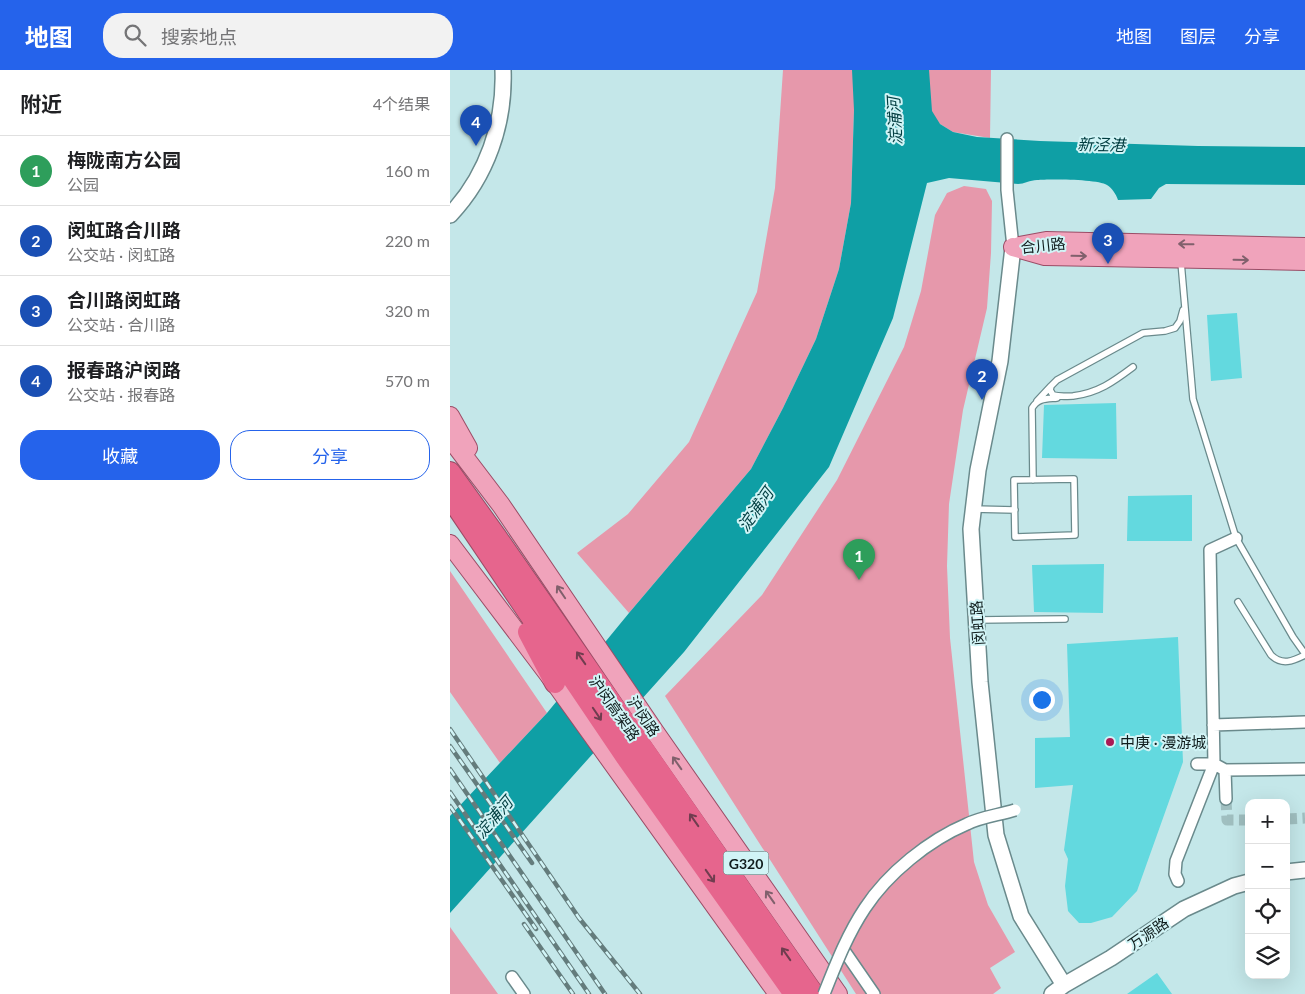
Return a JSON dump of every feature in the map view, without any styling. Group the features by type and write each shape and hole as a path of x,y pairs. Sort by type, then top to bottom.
{"highway":[{"path":"450,461 489,540"},
{"name":"沪闵高架路","path":"450,472 489,540 627,759 794,994"},
{"name":"沪闵高架路","path":"450,497 489,540 814,994"},
{"path":"450,502 489,540"},
{"path":"450,519 500,593 525,625 555,683"}],"main road":[{"path":"450,214 478,176 497,133 502,108 503,70"},
{"name":"合川路","path":"1013,247 1046,241 1305,247"},
{"name":"合川路","path":"1013,247 1045,256 1305,261"},
{"name":"闵虹路","path":"1013,247 1000,361 978,470 974,509 972,530 976,620 980,682 996,835 1021,916 1058,990"},
{"path":"450,416 501,505"},
{"name":"沪闵路","path":"450,438 501,505 655,732 838,994"},
{"path":"450,544 555,683 778,994"},
{"path":"1290,872 1305,870"},
{"name":"万源路","path":"1058,990 1184,909 1234,886 1245,883"}],"street":[{"path":"1007,139 1007,190 1013,247"},
{"path":"1178,881 1175,874 1176,861 1214,764 1210,550 1236,538"},
{"path":"1213,725 1305,722"},
{"path":"1197,764 1214,764 1225,770 1305,769"},
{"path":"1225,770 1226,799"},
{"path":"824,994 843,949 866,906 889,879 914,856 938,838 968,823 1014,810"},
{"path":"843,949 874,994"},
{"path":"512,977 524,994"}],"lane":[{"path":"1180,258 1193,399 1236,538 1305,654 1295,660 1282,662 1276,660 1238,602"},
{"path":"1033,480 1031,418 1032,408 1036,402 1057,380 1143,333 1165,332 1175,328 1180,321 1185,306"},
{"path":"1036,402 1084,395 1106,387 1133,367"},
{"path":"1053,384 1050,390 1053,395 1062,398"},
{"path":"1074,479 1075,535 1016,537 1015,510 1014,480 1074,479"},
{"path":"974,509 1015,510"},
{"path":"976,620 1065,619"}],"shaded area":[{"path":"783,70 991,70 990,138 953,132 940,124 854,110 851,203 839,269 816,339 751,469 629,613 577,553 628,514 689,442 757,292 775,188"},
{"path":"964,186 986,189 992,201 991,253 987,308 963,410 949,504 947,566 950,638 974,862 988,905 1015,952 990,968 1001,988 993,994 856,994 665,696 762,595 837,480 904,347 921,291 935,215 947,193"},
{"path":"450,571 547,713 500,763 450,692"},
{"path":"450,927 498,994 450,994"}],"water":[{"path":"852,70 929,70 932,111 940,124 953,132 977,137 1198,146 1305,147 1305,185 1166,184 1159,188 1151,199 1118,200 1114,191 1107,185 1084,181 1037,180 1018,184 949,178 927,183 893,318 829,467 684,652 450,913 450,816 547,713 751,469 816,339 839,269 851,203 854,110"}],"building":[{"path":"1237,313 1242,378 1211,381 1207,315"},
{"path":"1116,403 1117,459 1042,458 1044,405"},
{"path":"1192,495 1192,541 1127,541 1128,496"},
{"path":"1104,564 1103,613 1034,612 1032,565"},
{"path":"1178,637 1183,762 1137,891 1112,917 1091,923 1079,923 1068,911 1065,886 1068,859 1064,850 1073,785 1035,788 1035,738 1070,737 1067,644"},
{"path":"1157,973 1172,994 1127,994"}],"tunnel":[{"path":"1226,799 1227,820 1245,820"},
{"path":"1290,819 1305,818"}],"railway":[{"path":"450,729 579,918 640,994"},
{"path":"450,746 532,863"},
{"path":"450,769 605,994"},
{"path":"450,792 589,994"},
{"path":"450,806 536,929"},
{"path":"524,924 573,994"}],"place":[{"name":"报春路沪闵路","path":"476,146"},
{"name":"合川路闵虹路","path":"1108,264"},
{"name":"闵虹路合川路","path":"982,400"},
{"name":"梅陇南方公园","path":"859,580"},
{"name":"中庚 · 漫游城","path":"1110,742"}],"water label":[{"name":"淀浦河","path":"894,121"},
{"name":"新泾港","path":"1101,144"},
{"name":"淀浦河","path":"755,509"},
{"name":"淀浦河","path":"493,817"}]}
